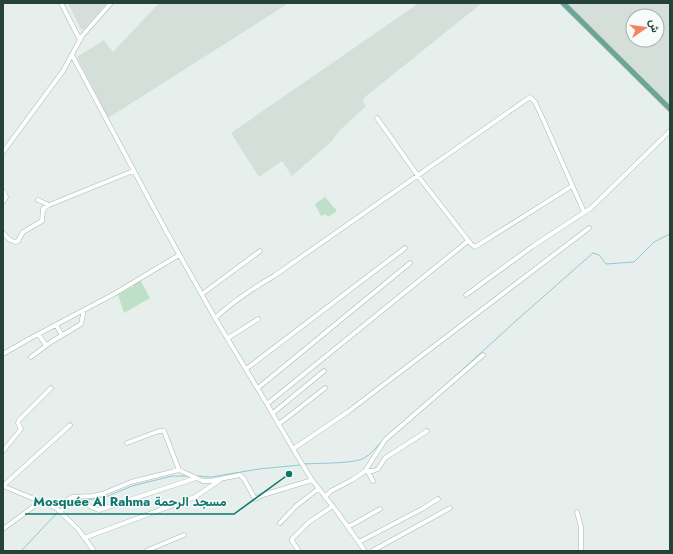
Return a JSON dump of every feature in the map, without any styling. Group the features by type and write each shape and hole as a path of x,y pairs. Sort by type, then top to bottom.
{"main road":[{"path":"563,3 670,109"}],"street":[{"path":"61,3 80,40"},
{"path":"3,152 63,71 80,40 110,3"},
{"path":"72,56 133,171 215,318 312,480 348,526 365,551"},
{"path":"215,318 226,308 257,286 274,276 530,97 535,102 542,116 584,212"},
{"path":"377,118 418,176 475,247 572,186"},
{"path":"466,295 533,246 591,208 670,131"},
{"path":"3,233 10,240 15,242 18,241 23,232 42,220 43,209 49,205 133,171"},
{"path":"3,191 6,197 3,202"},
{"path":"38,200 49,205"},
{"path":"293,449 348,412 589,228"},
{"path":"267,404 468,240"},
{"path":"246,369 405,248"},
{"path":"202,294 260,251"},
{"path":"3,354 114,294 179,254"},
{"path":"258,388 410,263"},
{"path":"31,357 46,345 81,324 84,310"},
{"path":"228,338 258,319"},
{"path":"56,325 62,335"},
{"path":"38,334 46,345"},
{"path":"325,497 331,491 366,471 386,440 483,355"},
{"path":"273,413 324,371"},
{"path":"3,451 21,429 18,423 19,420 51,388"},
{"path":"279,424 325,388"},
{"path":"70,425 3,486 58,509 78,529 94,551"},
{"path":"127,443 159,431 164,431 179,470"},
{"path":"366,471 378,469 385,458 427,431"},
{"path":"58,509 72,497 102,494 131,482 179,470 203,481 242,476 256,499 263,495 312,480"},
{"path":"366,471 373,480"},
{"path":"58,509 77,501 84,502 99,510 196,478"},
{"path":"84,538 195,497 222,479"},
{"path":"280,523 296,506 318,488"},
{"path":"359,542 438,499"},
{"path":"3,529 39,501"},
{"path":"299,551 292,539 309,522 333,506"},
{"path":"372,551 450,508"},
{"path":"348,526 380,509"},
{"path":"577,512 581,527 581,551"},
{"path":"146,551 184,535"}],"shaded area":[{"path":"68,3 107,3 83,30 80,28"},
{"path":"159,3 289,3 108,118 77,57 104,40 113,52"},
{"path":"419,3 482,3 365,97 363,102 366,106 339,131 332,141 292,176 282,161 259,177 231,133"},
{"path":"563,3 670,3 670,105 663,97 660,99"}],"green space":[{"path":"325,197 337,211 328,217 326,214 321,216 315,204"},
{"path":"140,280 150,298 124,313 118,295 133,287 133,285"}],"waterway":[{"path":"439,391 593,253 599,255 606,264 634,262 654,242 670,234"},
{"path":"303,464 359,460 374,450 382,441"},
{"path":"198,476 211,477 259,469 300,465"},
{"path":"60,509 73,499 88,500 108,496 132,486 172,476 189,476"},
{"path":"21,551 58,512"}],"place":[{"name":"Mosquée Al Rahma مسجد الرحمة","path":"289,474"}]}
